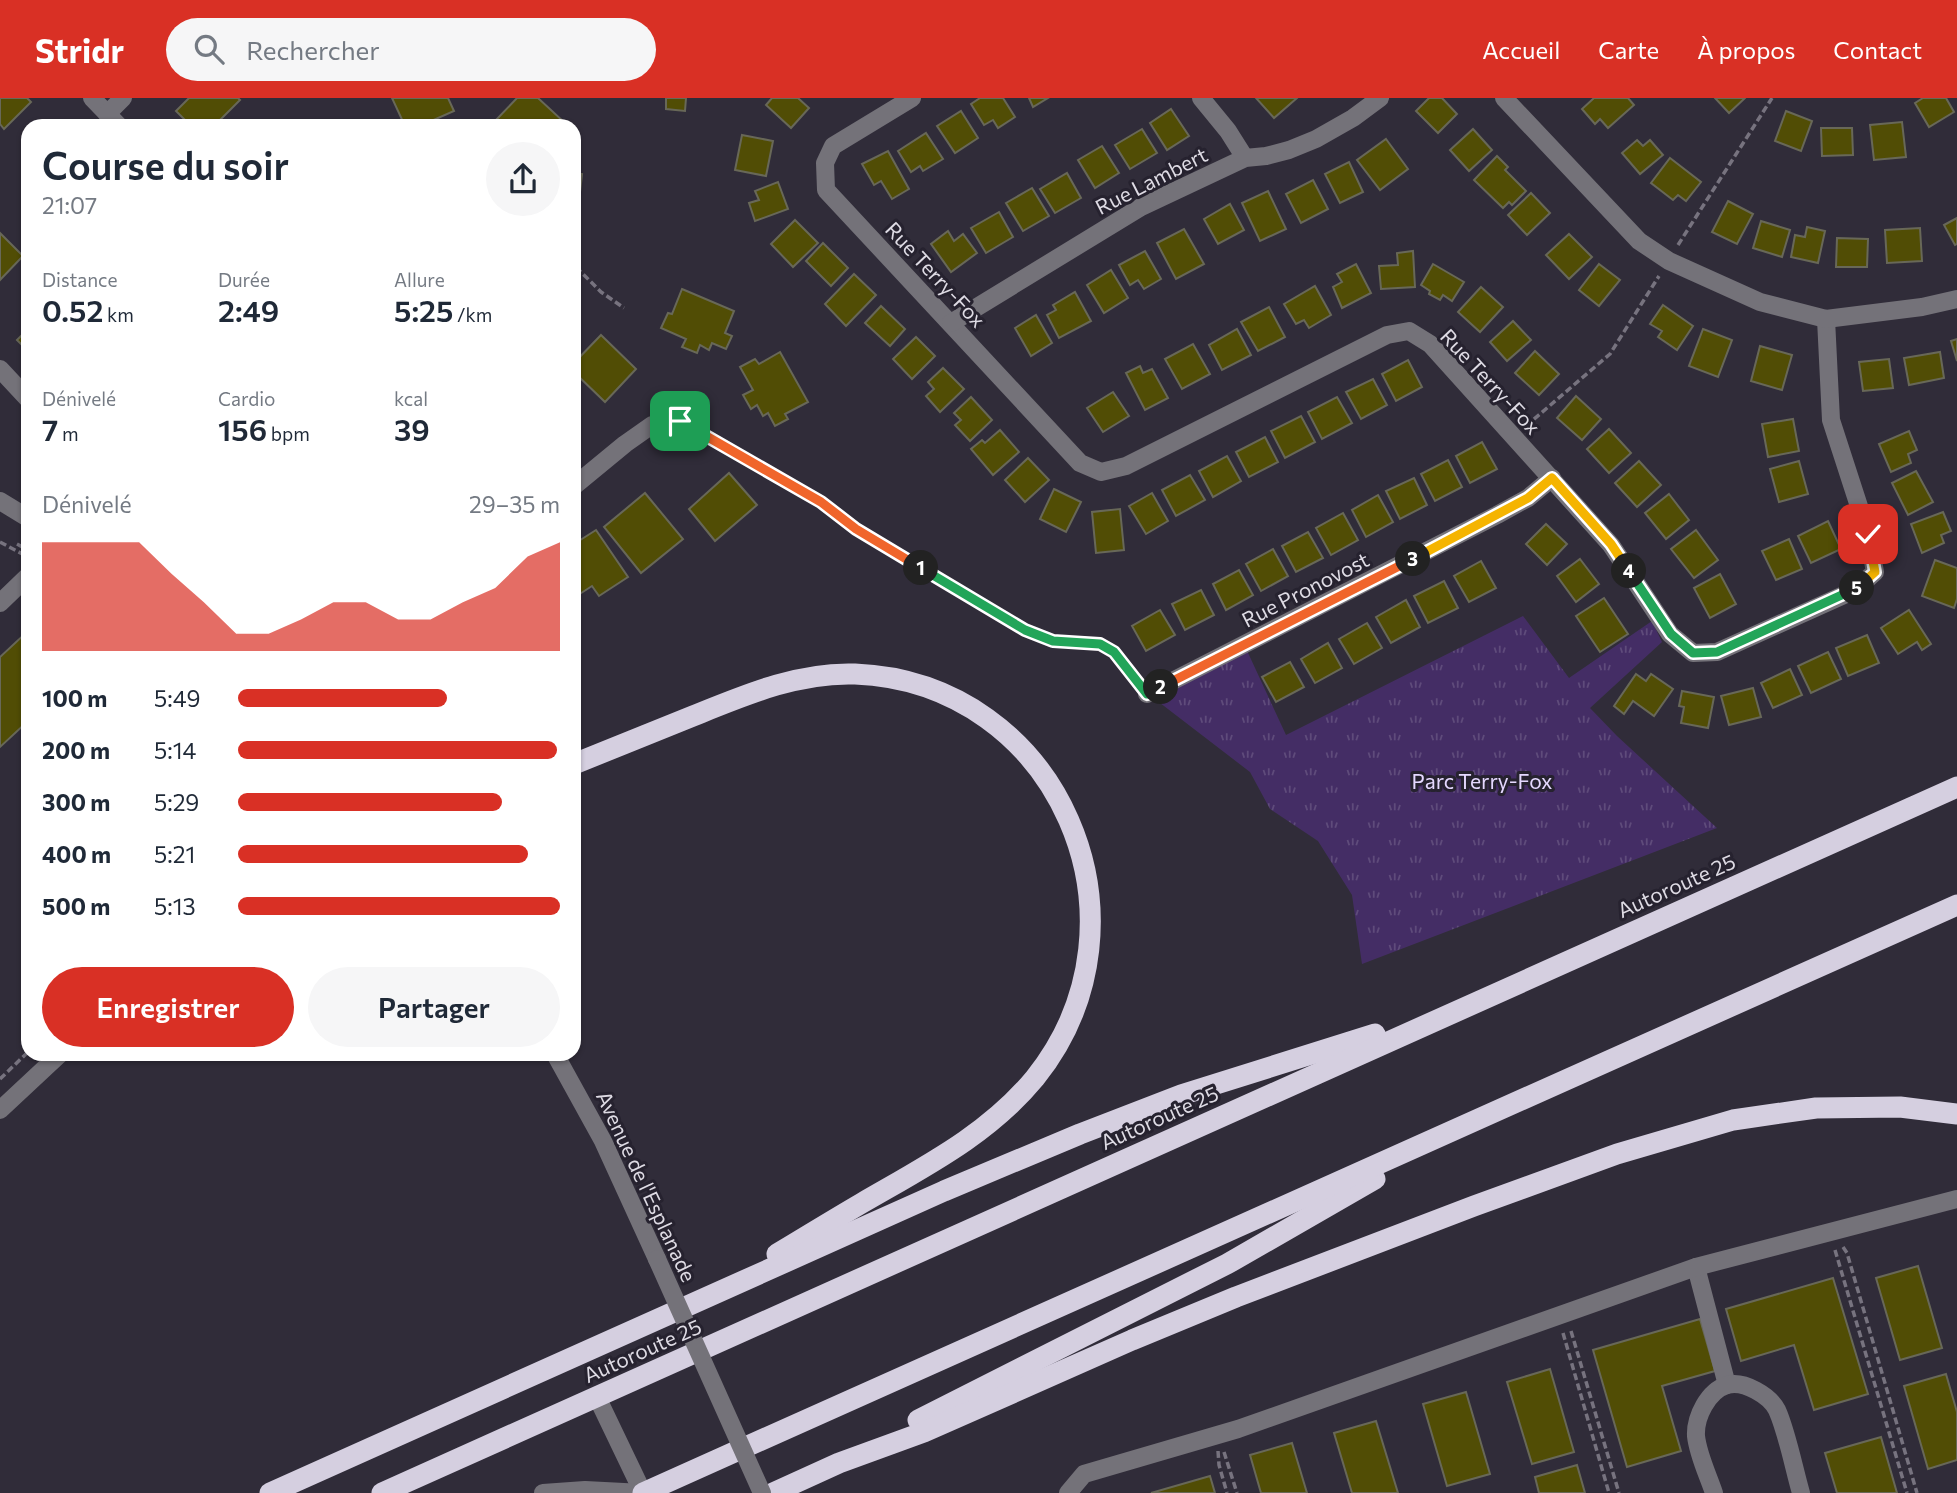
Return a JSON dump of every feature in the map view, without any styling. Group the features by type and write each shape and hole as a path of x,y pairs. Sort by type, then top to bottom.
{"highway":[{"path":"581,761 777,684 838,674 894,679 931,689 958,701 990,721 1017,744 1042,773 1060,801 1072,825 1085,865 1091,934 1083,985 1072,1016 1055,1050 1022,1093 994,1121 947,1154 691,1306"},
{"name":"Autoroute 25","path":"382,1493 1467,1004 1957,787"},
{"path":"643,1493 1957,905"},
{"path":"270,1493 944,1191 1090,1130 1181,1096 1467,1004"},
{"path":"773,1493 839,1463 924,1432 1132,1340 1247,1293 1474,1206 1661,1140 1733,1120 1816,1108 1899,1107 1957,1114"},
{"path":"839,1463 918,1419 1227,1264 1472,1123"}],"street":[{"path":"92,98 112,119"},
{"path":"113,119 123,98"},
{"name":"Rue Terry-Fox","path":"912,98 833,146 825,163 826,190 1080,463 1101,472 1126,467 1387,335 1409,331 1430,344 1611,544 1671,634 1693,653 1717,652 1854,590 1875,572 1868,534 1831,420 1826,319"},
{"path":"1201,98 1228,131 1245,158"},
{"name":"Rue Lambert","path":"951,323 1141,208 1245,158 1266,156 1316,139 1353,118 1380,98"},
{"path":"1504,98 1639,242 1668,261 1760,302 1826,319 1923,307 1957,299"},
{"path":"0,369 21,392"},
{"path":"581,480 652,425 680,421"},
{"name":"Rue Pronovost","path":"1147,694 1497,515 1528,498 1552,478"},
{"path":"0,500 21,514"},
{"path":"0,603 21,583"},
{"path":"0,1110 52,1061"},
{"name":"Avenue de l'Esplanade","path":"559,1061 603,1141 762,1493"},
{"path":"1068,1493 1084,1474 1238,1429 1696,1267 1957,1199"},
{"path":"1696,1267 1727,1385"},
{"path":"1714,1493 1696,1436 1700,1413 1710,1396 1727,1385 1741,1384 1762,1394 1776,1409 1801,1493"},
{"path":"543,1493 585,1490 643,1493 597,1397"}],"path":[{"path":"1678,245 1772,98"},
{"path":"581,272 601,292 624,308"},
{"path":"1513,437 1610,354 1660,275"},
{"path":"680,421 821,502 856,529 1025,630 1053,641 1100,644 1114,652 1147,694"},
{"path":"0,542 21,553"},
{"path":"17,544 21,546"},
{"path":"0,1079 21,1059"},
{"path":"1847,1254 1917,1493"},
{"path":"1837,1256 1907,1493"},
{"path":"1572,1332 1619,1493"},
{"path":"1563,1336 1609,1493"},
{"path":"1228,1462 1237,1493"},
{"path":"1219,1465 1227,1493"}],"green space":[{"name":"Parc Terry-Fox","path":"1523,616 1569,678 1652,621 1662,642 1590,708 1717,828 1362,964 1352,895 1318,841 1270,809 1250,772 1151,696 1243,642 1286,735"}],"building":[{"path":"0,98 27,98 31,102 4,129 0,124"},
{"path":"189,98 240,100 221,119 184,119 176,111"},
{"path":"392,98 448,98 454,111 436,119 402,119"},
{"path":"517,98 538,98 561,119 497,119"},
{"path":"666,98 686,98 685,111 666,109"},
{"path":"772,98 798,98 809,108 791,128 766,105"},
{"path":"980,98 1003,98 1015,117 998,128 993,120 984,125 971,104"},
{"path":"1029,98 1048,98 1033,107"},
{"path":"1256,98 1297,98 1274,118"},
{"path":"1429,98 1442,98 1457,114 1438,133 1416,111"},
{"path":"1594,98 1628,98 1634,105 1608,128 1600,119 1595,124 1582,109"},
{"path":"1715,98 1745,98 1729,113"},
{"path":"1923,98 1946,98 1954,112 1929,127 1915,103"},
{"path":"1171,109 1189,136 1167,150 1150,123"},
{"path":"961,111 978,138 955,153 937,126"},
{"path":"1786,111 1812,121 1801,151 1775,141"},
{"path":"1902,122 1906,157 1874,160 1870,125"},
{"path":"1821,128 1852,128 1853,155 1822,156"},
{"path":"1142,129 1157,153 1130,169 1115,145"},
{"path":"1473,129 1492,150 1469,171 1450,150"},
{"path":"926,133 943,159 923,171 920,166 911,172 898,151"},
{"path":"742,135 773,141 766,176 735,170"},
{"path":"1386,139 1408,169 1380,190 1357,160"},
{"path":"1637,140 1643,146 1650,140 1663,155 1640,174 1622,153"},
{"path":"1102,146 1119,173 1095,188 1078,160"},
{"path":"888,151 909,189 892,199 881,181 874,185 862,164"},
{"path":"1497,156 1508,167 1505,170 1526,191 1512,205 1509,202 1503,208 1474,180"},
{"path":"1670,158 1701,182 1686,201 1678,195 1673,200 1651,183"},
{"path":"1349,162 1363,192 1340,203 1325,174"},
{"path":"1067,173 1081,198 1055,213 1040,189"},
{"path":"1313,180 1328,209 1301,223 1286,194"},
{"path":"778,182 788,209 755,221 749,203 759,200 755,191"},
{"path":"1032,188 1049,216 1023,231 1006,203"},
{"path":"1268,191 1286,229 1260,241 1242,203"},
{"path":"1531,193 1550,213 1527,235 1508,215"},
{"path":"1728,201 1753,214 1737,244 1712,232"},
{"path":"1230,204 1244,230 1218,244 1204,219"},
{"path":"999,212 1013,237 986,253 971,228"},
{"path":"1957,218 1957,244 1955,245 1944,225"},
{"path":"795,220 818,243 793,267 771,244"},
{"path":"1761,221 1790,230 1782,257 1753,248"},
{"path":"1807,227 1825,231 1818,263 1791,257 1795,235 1805,237"},
{"path":"1920,228 1922,261 1887,263 1885,230"},
{"path":"1184,229 1204,264 1176,279 1157,243"},
{"path":"948,231 954,241 963,234 977,253 951,272 931,244"},
{"path":"0,233 21,254 21,258 0,280"},
{"path":"1569,234 1592,257 1569,279 1546,255"},
{"path":"1837,238 1868,239 1867,267 1836,267"},
{"path":"823,243 848,268 831,286 806,261"},
{"path":"1145,251 1161,279 1144,289 1138,280 1130,285 1119,265"},
{"path":"1413,251 1415,287 1381,289 1379,266 1398,265 1397,253"},
{"path":"1356,264 1371,293 1342,308 1333,287 1342,282 1337,274"},
{"path":"1433,264 1464,282 1452,301 1443,295 1440,300 1429,294 1430,291 1421,285"},
{"path":"1599,264 1620,280 1599,306 1579,290"},
{"path":"1111,270 1128,298 1104,313 1087,285"},
{"path":"854,274 876,295 846,326 825,304"},
{"path":"1315,286 1331,315 1309,328 1304,320 1296,324 1284,304"},
{"path":"1481,287 1503,307 1480,332 1458,312"},
{"path":"682,289 734,311 725,333 732,336 726,349 712,343 709,350 700,345 697,353 682,347 686,339 661,328 668,313 672,314"},
{"path":"1075,292 1091,321 1059,338 1047,315 1056,310 1053,305"},
{"path":"1663,305 1693,326 1677,350 1658,337 1662,331 1650,324"},
{"path":"881,306 905,329 890,346 865,323"},
{"path":"1269,307 1285,337 1258,351 1241,322"},
{"path":"1036,315 1052,343 1031,356 1015,328"},
{"path":"1513,321 1531,340 1507,361 1490,342"},
{"path":"1237,329 1251,355 1222,370 1209,345"},
{"path":"1703,329 1732,340 1718,377 1689,366"},
{"path":"601,335 636,369 605,402 581,379 581,356"},
{"path":"916,337 935,356 912,379 893,359"},
{"path":"1957,339 1957,361 1951,341"},
{"path":"1193,344 1210,374 1182,389 1165,359"},
{"path":"1760,346 1792,355 1782,390 1751,381"},
{"path":"1535,351 1559,374 1539,395 1515,373"},
{"path":"780,352 808,402 785,414 788,419 775,426 768,413 763,416 757,405 751,409 743,395 753,390 740,367 755,359 759,364"},
{"path":"1940,352 1944,378 1909,385 1904,358"},
{"path":"1889,359 1893,388 1863,391 1859,362"},
{"path":"1408,360 1422,387 1396,401 1382,374"},
{"path":"1140,366 1143,373 1152,369 1168,398 1145,410 1126,373"},
{"path":"943,368 964,389 940,412 926,396 934,389 928,382"},
{"path":"1373,379 1387,405 1361,419 1346,392"},
{"path":"1113,392 1129,416 1103,432 1087,408"},
{"path":"1576,396 1601,419 1582,440 1557,418"},
{"path":"971,397 992,420 970,441 955,425 961,420 954,413"},
{"path":"1337,397 1352,423 1322,439 1308,412"},
{"path":"1301,416 1315,442 1285,458 1271,431"},
{"path":"1793,419 1799,451 1768,457 1762,424"},
{"path":"1609,429 1631,453 1609,473 1587,449"},
{"path":"1000,430 1019,452 993,475 971,449 982,440 985,443"},
{"path":"1909,431 1917,450 1908,454 1911,463 1891,472 1879,444"},
{"path":"1265,437 1278,462 1249,477 1236,452"},
{"path":"1482,442 1497,469 1470,483 1456,456"},
{"path":"1227,456 1241,481 1213,497 1199,471"},
{"path":"1028,458 1049,480 1025,502 1005,480"},
{"path":"1448,460 1462,487 1435,501 1421,474"},
{"path":"1639,461 1661,485 1637,507 1615,483"},
{"path":"1799,461 1808,494 1779,502 1770,469"},
{"path":"1916,471 1933,502 1908,515 1892,483"},
{"path":"729,473 757,505 715,541 689,509"},
{"path":"1190,475 1205,500 1176,516 1162,490"},
{"path":"1414,478 1427,505 1400,519 1386,491"},
{"path":"1054,489 1081,502 1066,532 1040,519"},
{"path":"645,493 683,539 641,573 604,527"},
{"path":"1152,493 1168,521 1146,534 1129,506"},
{"path":"1669,494 1689,520 1666,539 1645,513"},
{"path":"1378,495 1393,522 1366,537 1352,510"},
{"path":"1120,509 1124,550 1096,553 1092,512"},
{"path":"1943,512 1951,531 1941,535 1944,543 1922,553 1911,524"},
{"path":"1343,513 1358,540 1331,555 1316,528"},
{"path":"1828,521 1841,549 1811,563 1798,536"},
{"path":"1546,524 1567,544 1547,565 1526,544"},
{"path":"596,530 628,577 599,596 592,586 581,593 581,540"},
{"path":"1696,530 1718,560 1694,578 1671,549"},
{"path":"1308,532 1323,558 1296,572 1282,546"},
{"path":"1789,539 1802,569 1776,580 1762,551"},
{"path":"1273,549 1288,576 1261,591 1246,564"},
{"path":"1580,559 1599,584 1576,602 1557,576"},
{"path":"1935,560 1957,568 1957,599 1954,608 1922,596"},
{"path":"1481,561 1496,588 1469,602 1454,576"},
{"path":"1239,570 1253,595 1226,610 1213,584"},
{"path":"1720,574 1736,604 1710,618 1694,588"},
{"path":"1444,581 1458,608 1428,623 1414,596"},
{"path":"1201,590 1214,615 1185,630 1172,604"},
{"path":"1604,598 1628,634 1600,652 1576,616"},
{"path":"1406,600 1420,627 1391,643 1376,617"},
{"path":"1160,610 1175,635 1146,651 1132,626"},
{"path":"1909,610 1931,644 1922,650 1917,642 1898,654 1881,628"},
{"path":"1367,623 1382,648 1354,664 1339,639"},
{"path":"1867,635 1879,663 1848,676 1836,648"},
{"path":"21,638 21,728 0,747 0,657"},
{"path":"1328,643 1342,668 1315,683 1301,659"},
{"path":"1828,652 1841,679 1811,693 1798,666"},
{"path":"1290,662 1304,687 1276,702 1262,677"},
{"path":"1790,669 1802,695 1773,708 1761,683"},
{"path":"1636,674 1646,681 1651,674 1673,689 1654,716 1633,701 1624,714 1614,706"},
{"path":"1753,688 1761,717 1729,725 1721,696"},
{"path":"1682,691 1714,697 1708,728 1681,723 1684,707 1679,706"},
{"path":"1918,1266 1942,1348 1900,1360 1876,1278"},
{"path":"1833,1278 1868,1394 1814,1410 1794,1345 1741,1361 1726,1309"},
{"path":"1700,1319 1715,1371 1662,1386 1681,1451 1627,1467 1593,1350"},
{"path":"1550,1369 1574,1452 1532,1464 1507,1382"},
{"path":"1946,1374 1957,1412 1957,1460 1928,1469 1904,1386"},
{"path":"1466,1392 1490,1474 1447,1486 1423,1404"},
{"path":"1376,1421 1398,1493 1352,1493 1334,1433"},
{"path":"1881,1437 1897,1493 1837,1493 1825,1453"},
{"path":"1292,1443 1307,1493 1261,1493 1250,1455"},
{"path":"1577,1465 1585,1493 1539,1493 1535,1477"},
{"path":"1210,1476 1215,1493 1151,1493"}],"route":[{"path":"680,421 821,502 856,529 1025,630 1053,641 1100,644 1114,652 1147,694 1497,515 1528,498 1552,478 1611,544 1671,634 1693,653 1717,652 1854,590 1875,572 1868,534"}]}
